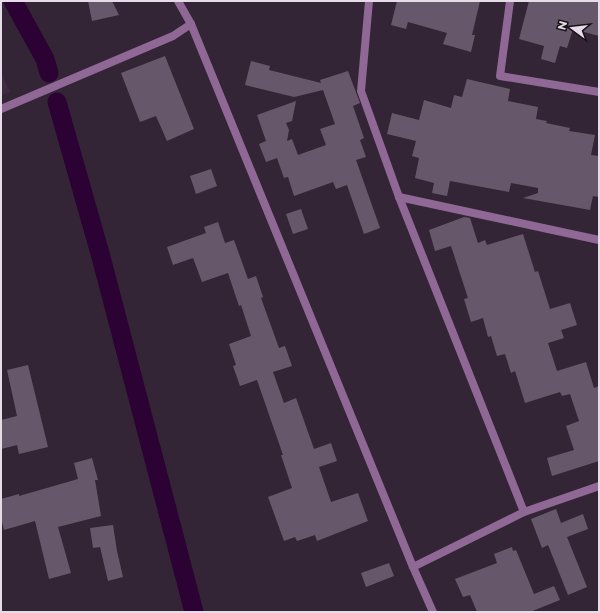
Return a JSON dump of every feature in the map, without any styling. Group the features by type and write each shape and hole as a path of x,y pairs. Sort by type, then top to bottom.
{"street":[{"path":"178,1 191,24 413,567 433,612"},
{"path":"369,1 361,91 399,197 524,512"},
{"path":"510,1 500,76 599,92"},
{"path":"1,109 173,36 191,24"},
{"path":"399,197 599,240"},
{"path":"413,567 524,512 599,486"}],"shaded area":[{"path":"1,73 10,92 1,95"}],"building":[{"path":"88,1 112,1 119,15 92,21"},
{"path":"397,1 480,1 472,35 475,35 471,52 443,44 447,33 408,22 406,29 391,25"},
{"path":"529,1 599,1 599,36 573,29 567,48 560,46 555,63 541,59 544,46 519,39"},
{"path":"165,56 194,129 167,141 156,116 140,122 121,73"},
{"path":"251,61 270,66 269,70 321,83 320,80 348,71 360,103 353,106 364,138 360,140 366,157 356,160 380,228 364,234 347,185 336,189 333,182 294,196 288,177 284,178 277,158 266,162 259,144 266,141 257,115 296,101 292,121 286,123 289,130 287,141 292,139 298,155 326,145 320,129 335,124 323,90 294,97 245,85"},
{"path":"467,79 510,89 508,101 538,107 536,119 547,121 546,123 570,128 569,131 595,135 591,155 599,156 599,197 593,196 590,210 523,198 538,193 538,188 511,183 509,192 450,181 447,196 432,193 434,183 415,178 419,158 412,156 416,141 387,134 392,113 419,120 424,100 451,108 454,95 462,97"},
{"path":"211,169 217,186 196,194 190,176"},
{"path":"301,209 308,229 293,234 286,214"},
{"path":"464,217 470,218 478,243 485,240 487,245 523,234 535,272 538,271 550,309 570,303 577,325 561,330 564,338 548,343 557,371 586,362 594,388 599,386 599,461 552,476 547,458 574,450 566,426 579,421 570,394 562,396 560,392 525,403 515,371 511,373 505,354 497,356 491,336 488,337 483,318 471,322 464,299 468,298 451,246 435,251 429,230"},
{"path":"218,222 225,243 234,240 248,279 256,276 263,297 261,298 279,348 285,346 292,366 273,372 284,403 296,398 314,449 331,443 337,461 319,467 331,502 358,493 368,521 317,541 315,535 297,541 295,537 284,541 268,497 292,488 281,455 283,455 257,380 240,386 233,366 236,365 229,344 251,336 241,305 239,306 228,273 202,282 193,258 173,265 167,247 206,233 204,227"},
{"path":"28,365 48,447 19,454 17,445 1,449 1,420 17,416 7,370"},
{"path":"92,458 98,480 95,480 101,516 58,527 71,573 49,579 35,521 4,530 1,518 1,499 19,494 19,496 78,479 74,463"},
{"path":"556,509 561,523 583,514 588,529 567,537 587,587 568,595 548,545 542,548 531,519"},
{"path":"113,525 123,577 108,581 100,547 93,548 90,528"},
{"path":"512,547 513,551 516,550 534,594 554,586 560,600 530,612 477,612 470,595 463,597 455,579 497,563 494,554"},
{"path":"389,563 394,576 366,587 361,573"}],"waterway":[{"path":"13,1 45,59 49,73"},
{"path":"57,102 101,257 194,612"}]}
